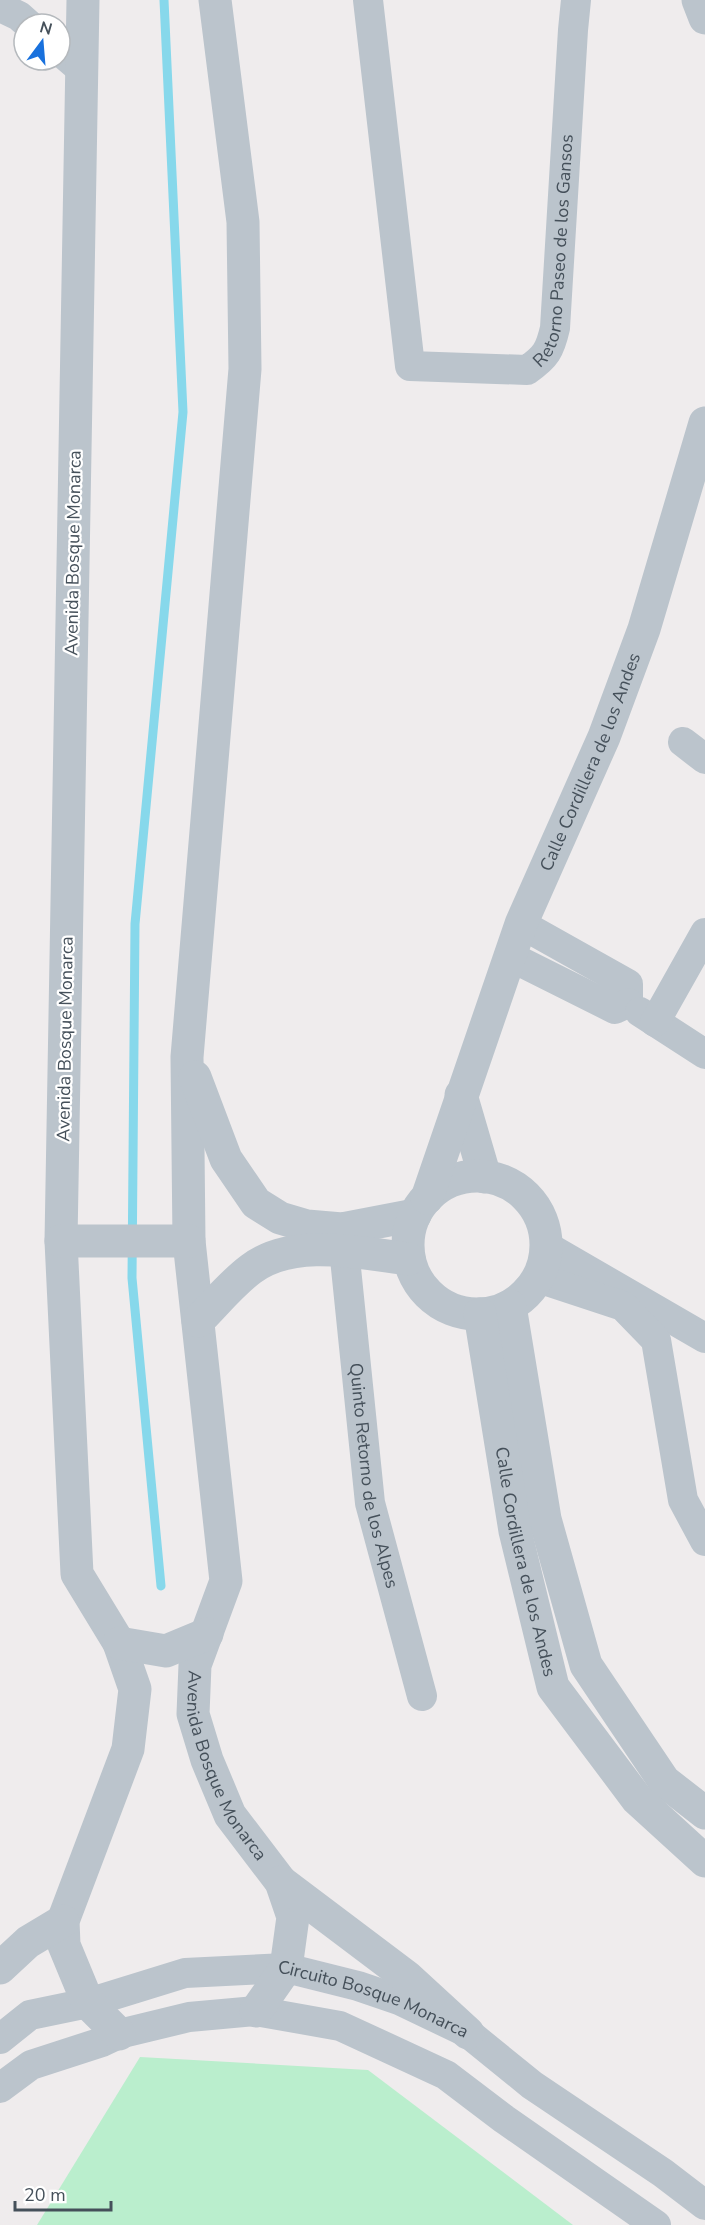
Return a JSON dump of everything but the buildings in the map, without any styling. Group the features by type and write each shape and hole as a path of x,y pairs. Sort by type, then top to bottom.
{"street":[{"name":"Avenida Bosque Monarca","path":"72,55 83,0"},
{"name":"Avenida Bosque Monarca","path":"215,0 243,222 245,369 187,1057 189,1241 226,1581 195,1665 193,1714 207,1760 230,1815 281,1882 292,1917 286,1968 256,2012"},
{"name":"Retorno Paseo de los Gansos","path":"368,0 410,366 527,370 542,359 551,347 555,328 576,0"},
{"path":"698,0 705,18"},
{"name":"Avenida Bosque Monarca","path":"71,72 61,1241 77,1574 119,1642 135,1689 128,1749 63,1921 64,1945 88,2003 119,2034"},
{"name":"Calle Cordillera de los Andes","path":"421,1207 520,924 604,736 644,629 703,441"},
{"path":"520,924 628,984 628,1003"},
{"path":"655,1022 705,933"},
{"path":"509,956 615,1009 628,1003"},
{"path":"628,1003 705,1054"},
{"path":"187,1057 226,1159 256,1203 280,1218 343,1240 409,1259"},
{"path":"461,1095 484,1177"},
{"path":"484,1177 501,1180 529,1199 542,1221 546,1246 538,1278 526,1294 495,1310 460,1312 442,1305 427,1293 416,1277 409,1259 410,1229 421,1207 443,1185 463,1178 484,1177"},
{"path":"198,1321 251,1269 272,1257 343,1240 421,1207"},
{"name":"Quinto Retorno de los Alpes","path":"343,1240 370,1503 422,1696"},
{"path":"61,1241 189,1241"},
{"path":"546,1246 705,1338"},
{"path":"538,1278 622,1306 656,1340 683,1500 705,1541"},
{"name":"Calle Cordillera de los Andes","path":"495,1310 544,1519 586,1665 664,1781 705,1813"},
{"name":"Calle Cordillera de los Andes","path":"495,1310 515,1531 553,1688 637,1799 705,1861"},
{"path":"119,1642 166,1651 207,1634"},
{"path":"281,1882 407,1977 468,2033"},
{"path":"0,1968 28,1942 63,1921"},
{"name":"Circuito Bosque Monarca","path":"0,2039 30,2015 88,2003 185,1973 286,1968 358,1986 389,1997 468,2033 532,2085 663,2173 705,2205"},
{"name":"Circuito Bosque Monarca","path":"0,2088 31,2065 102,2043 119,2034 189,2017 256,2012 340,2026 446,2075 504,2119 656,2225"}],"green space":[{"path":"140,2057 368,2070 573,2225 37,2225"}],"waterway":[{"path":"161,1586 132,1278 135,924 183,412 164,0"}]}
